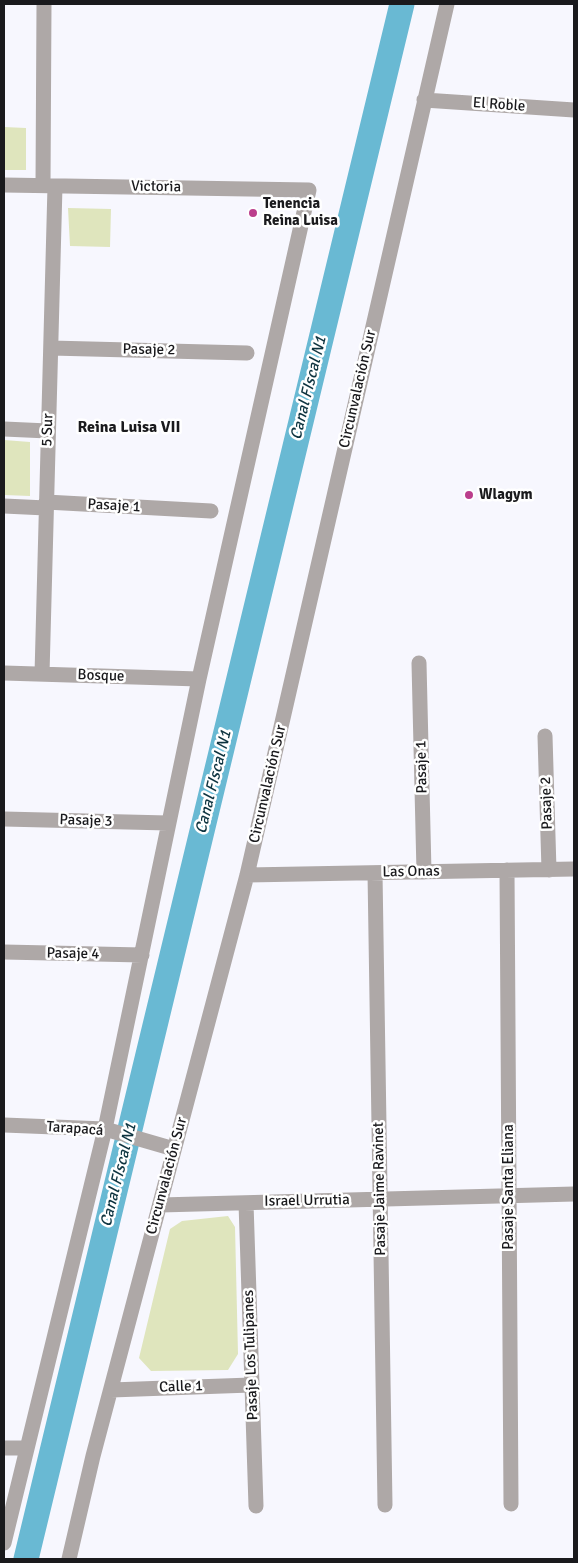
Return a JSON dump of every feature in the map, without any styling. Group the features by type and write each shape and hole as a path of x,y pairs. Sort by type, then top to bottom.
{"street":[{"name":"5 Sur","path":"42,674 51,348 44,4"},
{"name":"Circunvalación Sur","path":"69,1559 93,1456 160,1205 169,1148 247,875 446,4"},
{"name":"El Roble","path":"424,100 574,110"},
{"name":"Victoria","path":"4,185 309,190 199,679"},
{"name":"Pasaje 2","path":"51,348 247,352"},
{"path":"4,429 48,430"},
{"name":"Pasaje 1","path":"4,506 46,505 211,510"},
{"name":"Pasaje 1","path":"419,662 424,872"},
{"name":"Bosque","path":"4,673 199,679"},
{"path":"4,1543 26,1448 112,1131 142,956 199,679"},
{"name":"Pasaje 2","path":"545,736 549,870"},
{"name":"Pasaje 3","path":"4,818 168,823"},
{"name":"Las Onas","path":"247,875 574,869"},
{"name":"Pasaje Santa Eliana","path":"507,870 511,1504"},
{"name":"Pasaje Jaime Ravinet","path":"375,873 385,1505"},
{"name":"Pasaje 4","path":"4,952 142,956"},
{"name":"Tarapacá","path":"4,1125 112,1131 169,1148"},
{"name":"Israel Urrutia","path":"160,1205 574,1194"},
{"name":"Pasaje Los Tulipanes","path":"246,1203 256,1506"},
{"name":"Calle 1","path":"111,1390 251,1385"},
{"path":"4,1448 26,1448"}],"green space":[{"path":"4,127 26,128 26,170 4,170"},
{"path":"68,208 111,209 110,247 70,246"},
{"path":"4,440 30,442 30,496 4,495"},
{"path":"228,1216 235,1227 238,1354 228,1370 151,1371 139,1358 170,1229 182,1221"}],"waterway":[{"name":"Canal FIscal N1","path":"26,1559 402,4"}],"place":[{"name":"Tenencia Reina Luisa","path":"253,213"},
{"name":"Wlagym","path":"469,495"}],"district":[{"name":"Reina Luisa VII","path":"129,428"}]}
